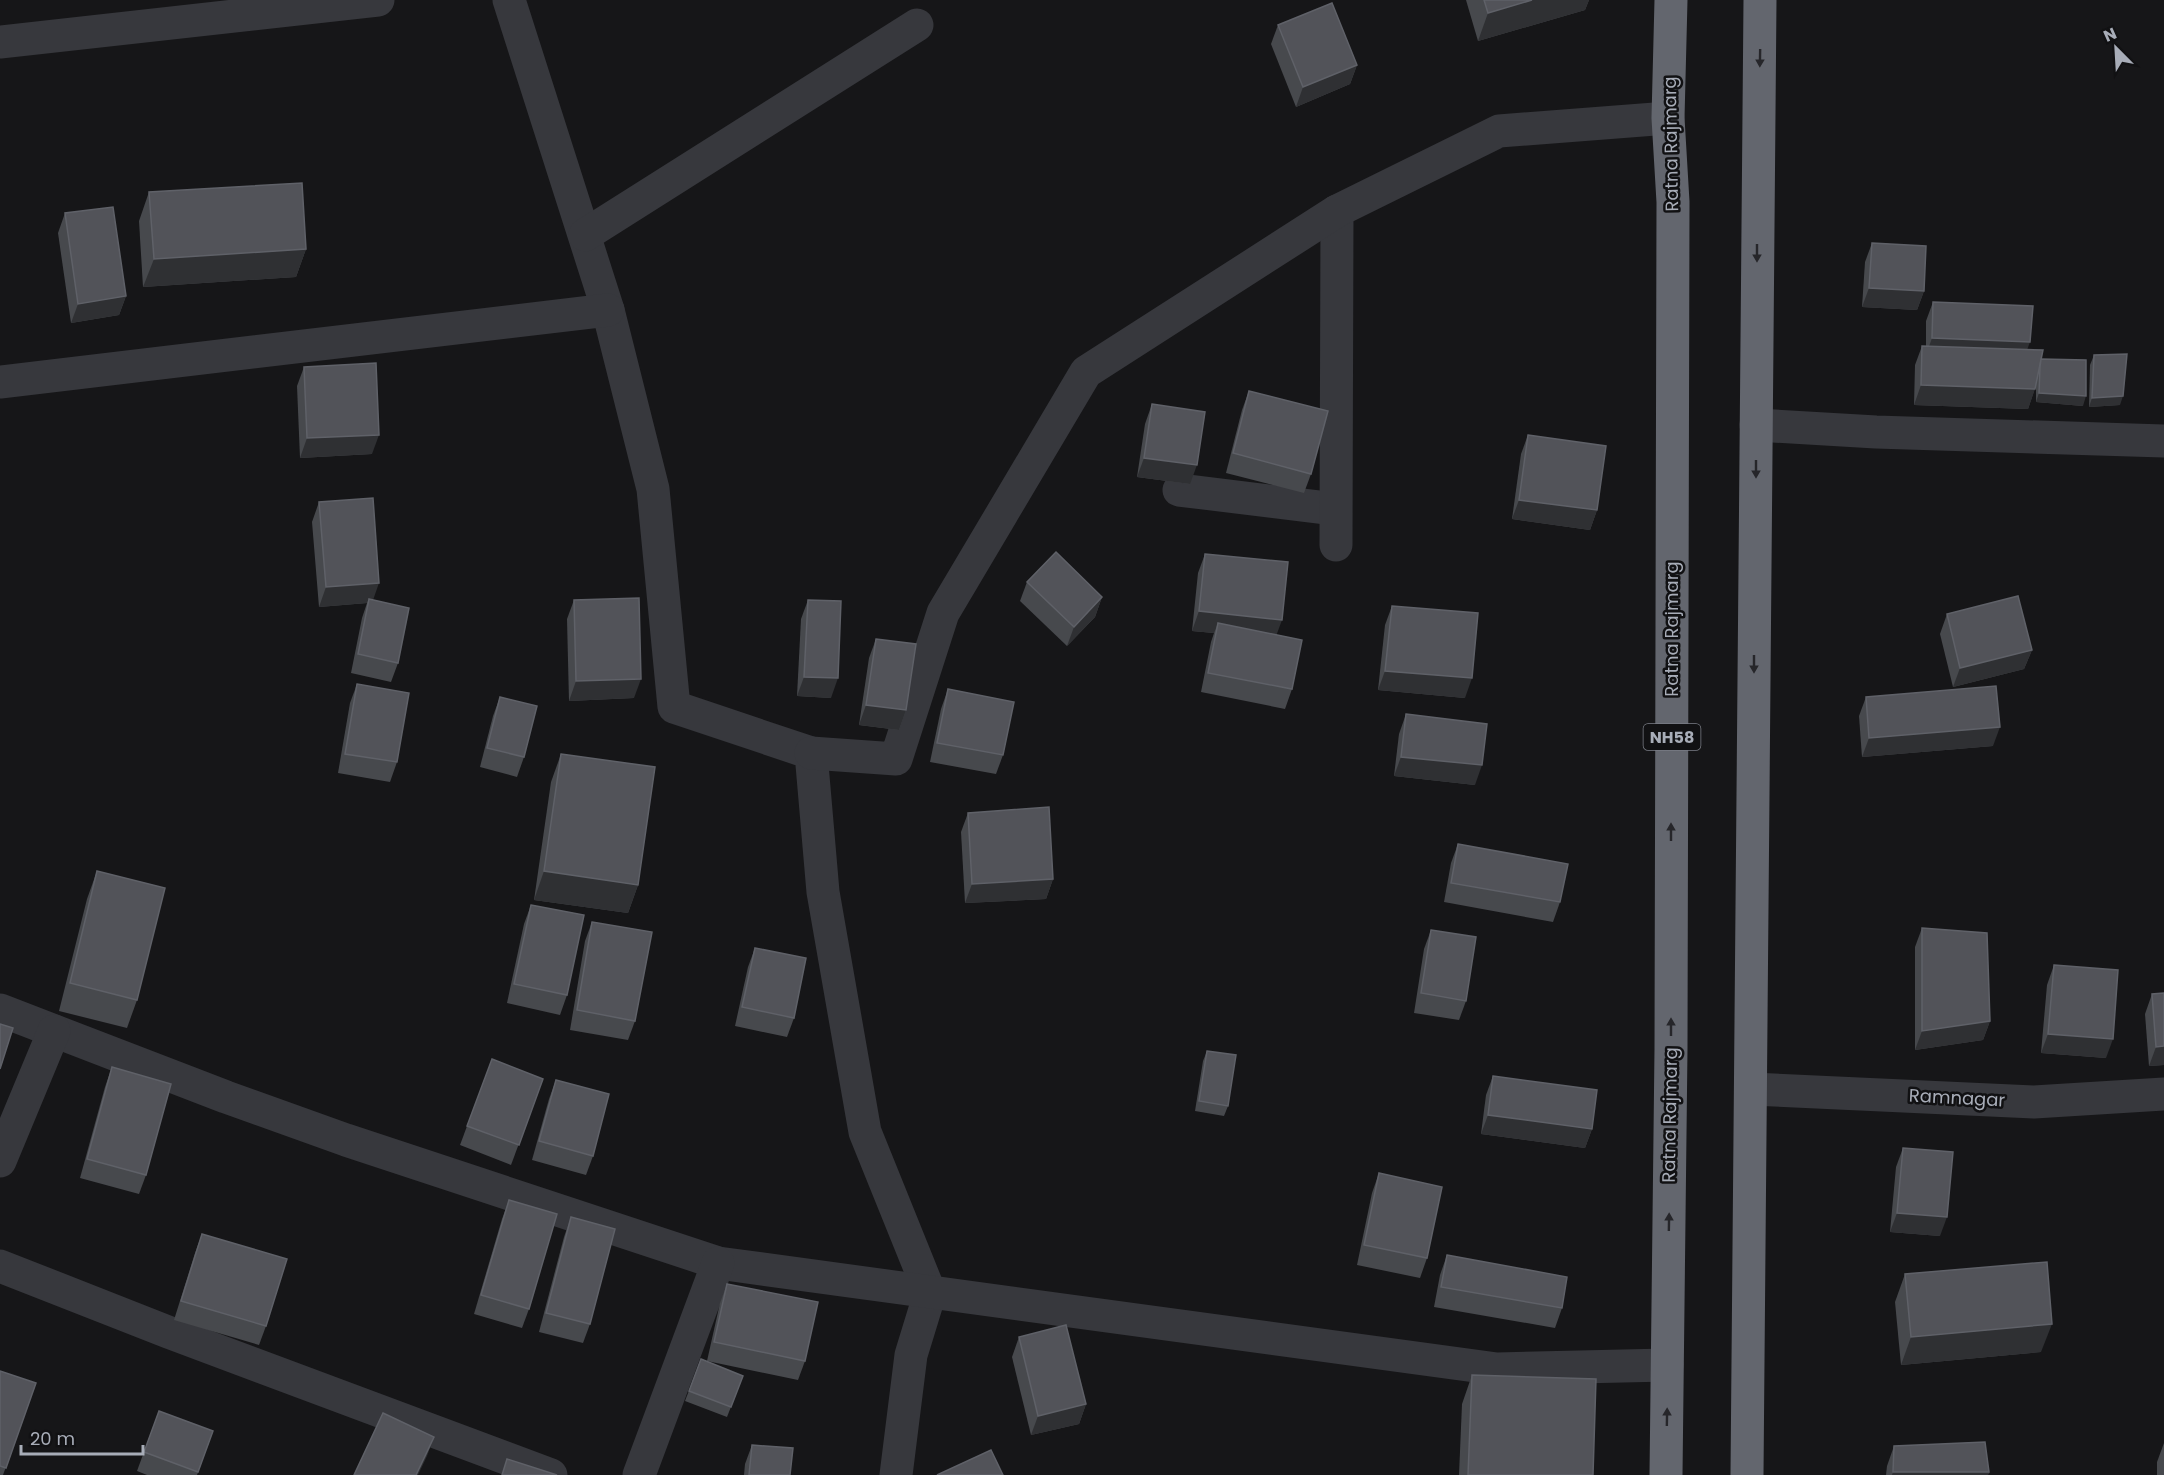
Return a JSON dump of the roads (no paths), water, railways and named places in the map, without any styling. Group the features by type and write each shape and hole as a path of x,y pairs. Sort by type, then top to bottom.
{"highway":[{"name":"Ratna Rajmarg","path":"1666,1475 1671,1049 1673,214 1668,118 1671,0"},
{"path":"1747,1475 1760,0"}],"street":[{"path":"0,42 216,9 378,0"},
{"path":"509,0 608,310 654,489 674,707 811,753 896,759 943,613 1086,372 1337,212 1499,130 1668,118"},
{"path":"585,235 917,25"},
{"path":"1336,545 1337,212"},
{"path":"0,382 608,310"},
{"path":"1756,425 1876,432 2164,441"},
{"path":"1179,490 1335,509"},
{"path":"811,753 823,892 865,1132 930,1293 911,1355 896,1475"},
{"path":"0,1010 346,1140 718,1263 1497,1369 1667,1365"},
{"path":"0,1161 54,1030"},
{"name":"Ramnagar","path":"1751,1089 2034,1102 2164,1094"},
{"path":"639,1475 718,1263"},
{"path":"0,1266 168,1332 551,1475"}]}
